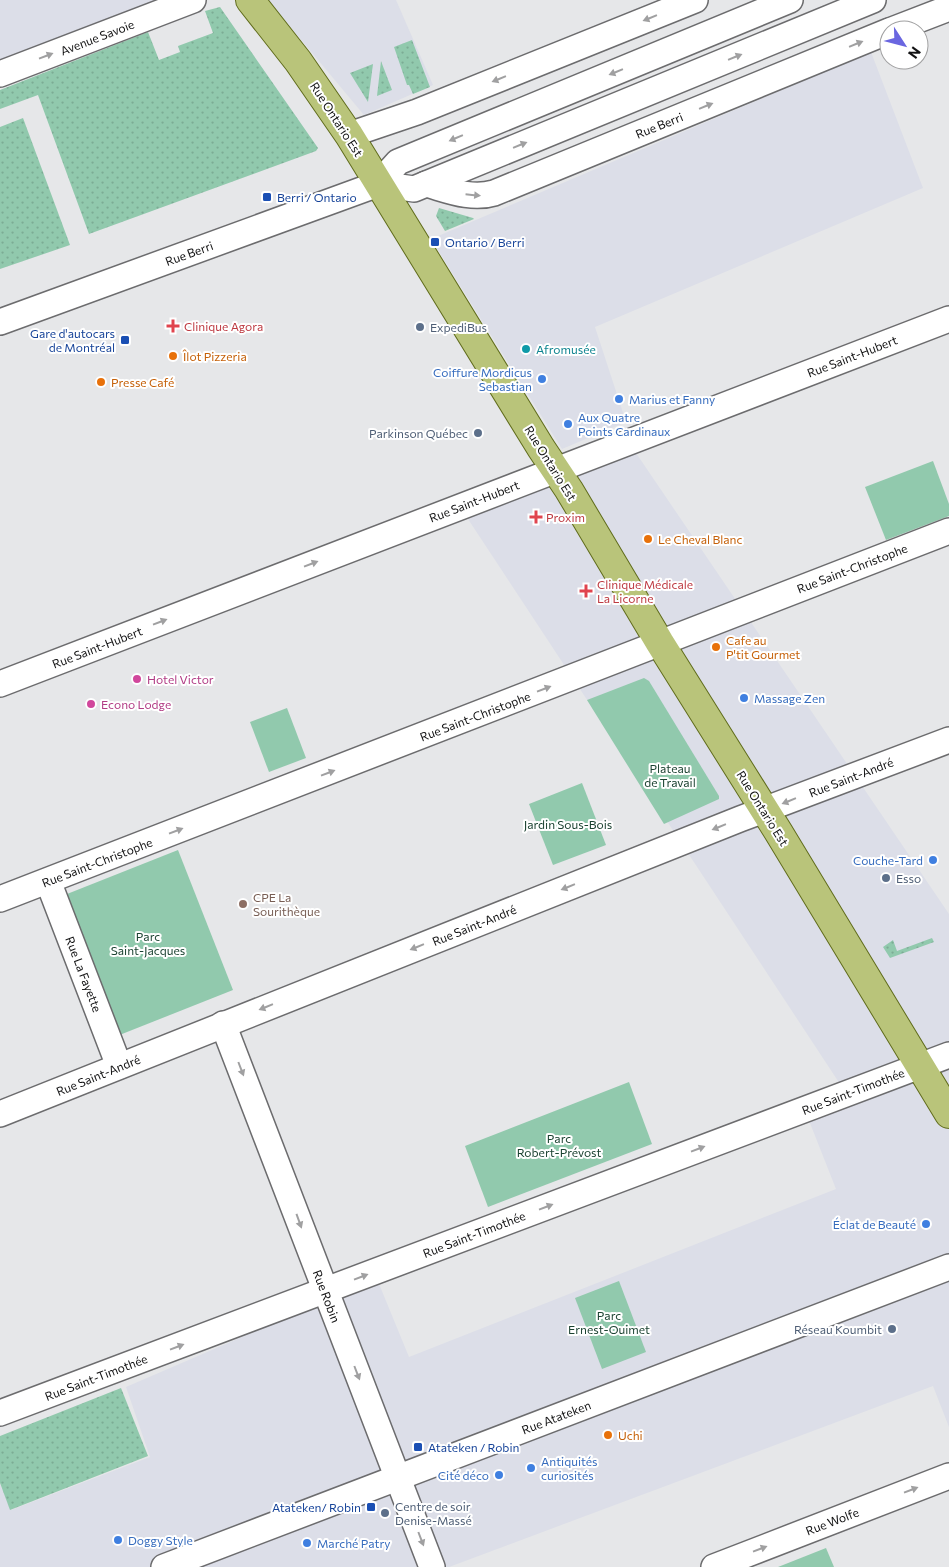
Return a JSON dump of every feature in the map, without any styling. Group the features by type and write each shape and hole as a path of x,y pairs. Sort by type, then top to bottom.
{"main road":[{"name":"Rue Ontario Est","path":"250,0 298,61 349,135 556,469 660,643 765,810 949,1114"}],"street":[{"name":"Avenue Savoie","path":"0,74 193,0"},
{"path":"349,135 417,112 695,0"},
{"name":"Rue Berri","path":"378,184 398,162 790,0"},
{"name":"Rue Berri","path":"0,322 378,184 414,188 426,184 873,0"},
{"name":"Rue Berri","path":"917,20 949,8"},
{"name":"Rue Berri","path":"426,184 478,197 494,193 879,35"},
{"name":"Rue Saint-Hubert","path":"0,684 949,319"},
{"name":"Rue Saint-Christophe","path":"0,899 949,531"},
{"name":"Rue Saint-André","path":"0,1114 765,810 949,740"},
{"name":"Rue La Fayette","path":"48,881 120,1066"},
{"name":"Rue Robin","path":"223,1024 432,1567"},
{"name":"Rue Saint-Timothée","path":"0,1413 949,1055"},
{"name":"Rue Atateken","path":"164,1567 949,1267"},
{"name":"Rue Wolfe","path":"714,1567 949,1476"}],"shaded area":[{"path":"0,0 166,0 0,61"},
{"path":"268,0 396,0 433,85 364,115"},
{"path":"871,52 923,188 595,327 626,422 562,449 431,239"},
{"path":"636,453 949,914 949,1041 840,1084 466,516"},
{"path":"949,1064 949,1427 933,1386 449,1567 0,1567 0,1484 11,1510 150,1457 126,1387 377,1279 409,1357 836,1189 808,1118"}],"green space":[{"path":"220,7 318,148 316,151 89,234 38,95 0,109 0,90 148,32 159,60 180,52 178,46 213,33 205,11"},
{"path":"412,40 430,87 413,94 409,85 407,85 394,47"},
{"path":"381,61 392,90 377,96"},
{"path":"373,64 368,102 350,73"},
{"path":"23,118 70,245 0,269 0,127"},
{"path":"439,208 474,219 445,231 436,216"},
{"path":"933,461 949,504 949,516 886,540 865,487"},
{"name":"Plateau de Travail","path":"644,678 649,681 719,796 719,799 664,824 587,700"},
{"path":"287,708 306,758 269,772 250,722"},
{"name":"Jardin Sous-Bois","path":"582,783 606,845 553,865 529,804"},
{"name":"Parc Saint-Jacques","path":"178,850 233,990 117,1036 62,896"},
{"path":"932,938 934,942 890,958 883,947 893,940 897,951"},
{"name":"Parc Robert-Prévost","path":"629,1082 652,1144 488,1207 465,1146"},
{"name":"Parc Ernest-Ouimet","path":"619,1281 646,1352 602,1369 575,1298"},
{"path":"121,1388 148,1456 10,1510 0,1483 0,1436"},
{"path":"826,1548 834,1567 778,1567"}],"place":[{"name":"Berri / Ontario","path":"267,197"},
{"name":"Ontario / Berri","path":"435,242"},
{"name":"Clinique Agora","path":"173,326"},
{"name":"ExpediBus","path":"420,327"},
{"name":"Gare d'autocars de Montréal","path":"125,340"},
{"name":"Afromusée","path":"526,349"},
{"name":"Îlot Pizzeria","path":"173,356"},
{"name":"Coiffure Mordicus Sebastian","path":"542,379"},
{"name":"Presse Café","path":"101,382"},
{"name":"Marius et Fanny","path":"619,399"},
{"name":"Aux Quatre Points Cardinaux","path":"568,424"},
{"name":"Parkinson Québec","path":"478,433"},
{"name":"Proxim","path":"536,517"},
{"name":"Le Cheval Blanc","path":"648,539"},
{"name":"Clinique Médicale La Licorne","path":"586,591"},
{"name":"Cafe au P'tit Gourmet","path":"716,647"},
{"name":"Hotel Victor","path":"137,679"},
{"name":"Massage Zen","path":"744,698"},
{"name":"Econo Lodge","path":"91,704"},
{"name":"Couche-Tard","path":"933,860"},
{"name":"Esso","path":"886,878"},
{"name":"CPE La Sourithèque","path":"243,904"},
{"name":"Éclat de Beauté","path":"926,1224"},
{"name":"Réseau Koumbit","path":"892,1329"},
{"name":"Uchi","path":"608,1435"},
{"name":"Atateken / Robin","path":"418,1447"},
{"name":"Antiquités curiosités","path":"531,1468"},
{"name":"Cité déco","path":"499,1475"},
{"name":"Atateken/ Robin","path":"371,1507"},
{"name":"Centre de soir Denise-Massé","path":"385,1513"},
{"name":"Doggy Style","path":"118,1540"},
{"name":"Marché Patry","path":"307,1543"}]}
